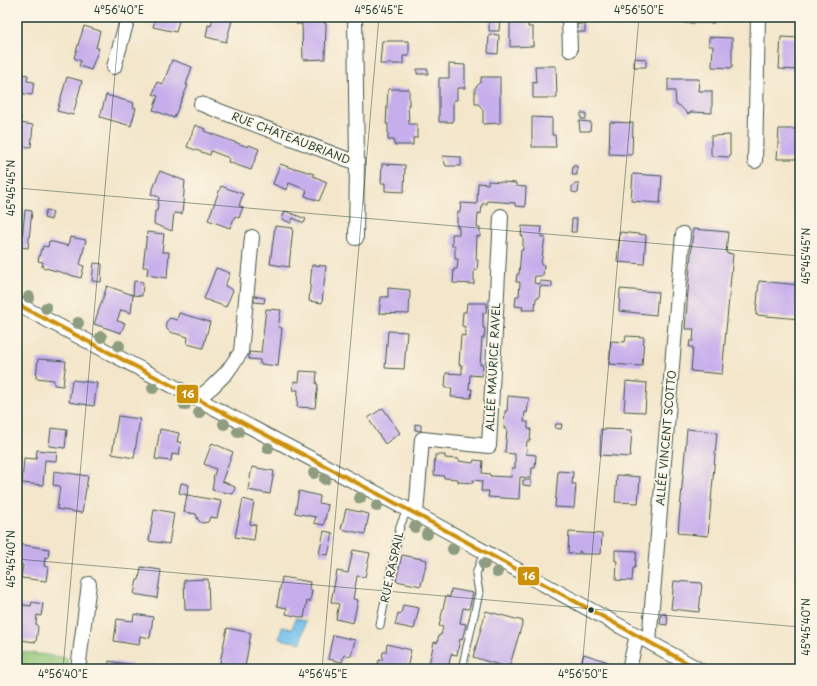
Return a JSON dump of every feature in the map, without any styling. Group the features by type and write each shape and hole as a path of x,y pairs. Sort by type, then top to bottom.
{"street":[{"path":"114,67 128,17"},
{"name":"RUE CHATEAUBRIAND","path":"201,104 357,163 355,17"},
{"path":"569,17 570,50"},
{"path":"755,161 758,17"},
{"path":"356,238 357,163"},
{"name":"ALLÉE MAURICE RAVEL","path":"412,512 422,439 489,446 501,216"},
{"name":"ALLÉE VINCENT SCOTTO","path":"629,669 643,639 683,234"},
{"path":"197,399 227,372 241,352 252,237"},
{"path":"17,304 412,512 698,669"},
{"path":"78,669 89,584"}],"lane":[{"name":"RUE RASPAIL","path":"380,625 400,526 412,512"},
{"path":"462,669 479,593 476,574 484,552"}],"green space":[{"path":"17,651 68,658 67,669 17,669"}],"water":[{"path":"295,619 305,621 301,643 279,639 282,627 292,629"}],"building":[{"path":"156,17 180,17 176,32 153,27"},
{"path":"213,17 233,17 226,42 206,37 208,25 211,26"},
{"path":"296,17 324,17 324,23 326,24 325,59 303,60 302,24 296,24"},
{"path":"489,17 500,17 499,31 489,31"},
{"path":"510,17 528,17 528,27 533,27 533,46 510,47"},
{"path":"683,17 714,17 714,23 686,23 683,22"},
{"path":"577,24 585,24 585,32 577,32"},
{"path":"84,26 100,31 96,48 99,48 91,70 79,66 81,61 74,58"},
{"path":"489,34 499,35 498,54 488,53"},
{"path":"709,37 732,38 732,68 712,67 713,46 709,46"},
{"path":"781,37 800,38 800,70 779,69"},
{"path":"382,41 409,41 409,56 403,56 403,64 380,64"},
{"path":"634,58 646,59 646,67 634,67"},
{"path":"172,60 192,67 186,85 188,85 174,118 153,110 158,96 153,94 157,82 163,84"},
{"path":"449,64 465,65 465,88 457,88 457,100 453,100 453,122 439,122 439,78 449,78"},
{"path":"535,66 556,66 557,98 533,98 533,82 536,83"},
{"path":"417,69 428,69 428,74 417,74"},
{"path":"21,74 28,75 27,81 34,82 32,95 17,93 17,80 20,80"},
{"path":"67,77 82,81 73,115 57,111"},
{"path":"481,77 500,77 500,123 483,124 483,109 478,104 475,104 475,88 481,82"},
{"path":"668,79 699,79 698,91 712,91 712,113 691,112 688,114 679,105 676,105 675,91 668,91"},
{"path":"798,85 800,85 800,114 798,114"},
{"path":"388,89 409,89 409,124 417,124 417,138 413,138 413,145 394,145 394,140 388,140 388,124 386,124"},
{"path":"106,95 134,103 133,107 136,108 131,126 100,117"},
{"path":"581,113 586,113 586,119 581,119"},
{"path":"17,116 21,117 20,123 33,125 31,147 17,146"},
{"path":"532,117 552,118 552,135 555,135 556,147 532,147"},
{"path":"579,121 591,122 590,131 580,131"},
{"path":"610,122 633,123 632,155 609,154"},
{"path":"195,125 205,129 204,131 248,147 249,145 259,149 251,170 228,162 229,158 211,151 210,155 187,147"},
{"path":"779,129 798,129 797,159 777,159"},
{"path":"730,135 730,157 711,156 711,136"},
{"path":"442,156 461,157 461,166 446,166"},
{"path":"280,164 314,174 313,176 327,182 319,201 305,196 307,190 289,183 287,190 273,184"},
{"path":"382,164 405,165 404,192 385,191 385,183 381,183"},
{"path":"573,166 577,166 577,175 572,175"},
{"path":"160,171 185,181 182,214 174,213 172,231 154,224 155,211 157,211 159,197 151,194"},
{"path":"633,174 662,176 660,203 631,201"},
{"path":"488,181 516,183 516,186 526,187 525,207 515,206 515,203 487,201 487,204 482,204 481,214 478,213 477,228 480,228 480,237 477,236 476,260 478,260 477,270 474,270 474,284 453,283 454,269 457,269 458,259 455,259 455,246 452,246 452,234 459,234 459,227 457,227 457,212 460,212 461,203 477,204 478,183 488,184"},
{"path":"579,184 578,193 572,192 572,186"},
{"path":"221,186 243,194 239,206 243,207 239,218 235,216 230,228 208,220"},
{"path":"25,210 32,211 28,248 21,247"},
{"path":"46,210 53,212 51,220 44,218"},
{"path":"285,211 306,219 304,223 293,218 291,223 282,219"},
{"path":"572,219 577,219 576,232 571,232"},
{"path":"275,226 293,228 289,267 270,264"},
{"path":"522,226 542,227 541,237 545,237 541,265 544,265 543,276 535,276 534,283 540,284 540,281 552,282 552,287 540,286 539,298 536,298 535,310 522,310 523,307 515,306 516,296 519,296 520,282 516,282 517,274 519,274 521,250 523,250 523,236 521,236"},
{"path":"693,229 728,232 726,253 733,254 722,374 691,371 693,347 689,347 690,341 693,341 694,329 685,329"},
{"path":"147,232 164,234 162,252 169,252 167,278 147,275 148,267 143,267"},
{"path":"620,232 646,235 644,264 617,262"},
{"path":"70,237 86,240 80,265 84,266 81,278 42,267 43,262 38,261 41,249 42,250 43,246 48,247 49,241 68,246"},
{"path":"94,263 102,264 101,282 92,281"},
{"path":"312,265 326,266 322,303 309,301"},
{"path":"216,268 230,273 225,286 233,290 226,307 204,299"},
{"path":"134,281 143,282 142,296 133,295"},
{"path":"759,281 800,285 800,319 756,315"},
{"path":"107,286 133,295 131,313 121,310 117,321 125,323 121,333 94,324"},
{"path":"388,288 410,290 409,314 379,313 381,297 388,297"},
{"path":"620,289 658,292 656,315 619,311"},
{"path":"254,296 265,298 264,303 254,302"},
{"path":"467,303 487,303 486,313 483,313 483,328 485,328 484,338 482,338 480,365 483,365 482,376 470,375 469,389 472,389 471,398 451,397 452,388 445,388 446,373 462,374 462,365 459,365 461,335 465,336 465,327 462,326 463,312 466,312"},
{"path":"266,309 281,310 278,327 282,328 278,366 260,364 260,360 249,359 249,352 261,353"},
{"path":"179,313 210,322 203,348 187,344 188,337 170,332 167,329 166,322 170,318 177,320"},
{"path":"388,331 407,332 404,369 385,368"},
{"path":"626,336 644,337 642,366 609,364 611,341 625,342"},
{"path":"38,359 66,361 63,386 54,385 54,380 36,378"},
{"path":"300,371 317,372 316,384 318,384 315,408 297,407 298,390 293,390 294,381 299,382"},
{"path":"72,380 97,383 94,406 69,402"},
{"path":"626,381 647,383 645,412 624,411"},
{"path":"508,396 529,398 524,422 528,422 528,429 531,429 530,441 527,441 526,454 536,455 535,468 532,468 531,478 520,477 519,499 488,497 489,491 481,491 482,481 473,480 473,483 458,482 458,479 444,478 444,476 434,475 435,455 445,455 445,458 459,459 459,461 473,463 474,460 483,461 482,473 490,474 490,476 511,477 512,468 515,468 515,454 505,453 507,429 504,429"},
{"path":"383,408 400,433 385,444 368,418"},
{"path":"118,416 140,419 134,458 112,454"},
{"path":"415,424 421,425 421,431 415,430"},
{"path":"556,424 562,424 561,429 555,428"},
{"path":"51,428 67,430 65,448 49,446"},
{"path":"160,429 179,433 177,442 181,442 179,455 172,454 171,461 155,459"},
{"path":"601,429 632,430 630,457 600,455"},
{"path":"687,429 717,432 708,536 678,533"},
{"path":"212,443 233,452 222,481 235,487 233,494 212,490 213,478 216,469 204,464"},
{"path":"37,450 57,452 56,461 45,460 43,485 22,483 24,458 36,459"},
{"path":"252,467 274,471 270,494 248,490"},
{"path":"54,471 88,476 82,513 57,509 60,486 53,485"},
{"path":"558,471 573,472 572,484 576,484 574,508 555,507"},
{"path":"617,475 640,477 638,503 615,502"},
{"path":"523,480 531,480 531,486 523,485"},
{"path":"181,483 189,485 187,495 179,493"},
{"path":"299,491 320,496 319,503 328,505 324,525 314,523 316,517 295,513"},
{"path":"187,495 221,501 217,518 210,517 208,522 202,523 198,520 196,514 184,512"},
{"path":"243,499 254,502 250,524 256,525 254,540 235,537"},
{"path":"154,509 174,513 169,544 149,541"},
{"path":"346,509 369,514 365,534 341,529"},
{"path":"324,531 333,533 328,555 319,554"},
{"path":"569,532 602,534 601,554 581,554 579,551 579,554 568,553"},
{"path":"17,544 49,549 48,558 45,557 44,566 48,567 46,581 21,578 23,565 17,564"},
{"path":"353,550 370,553 365,577 357,576 353,599 358,600 353,623 336,619 339,604 331,602 337,571 348,573"},
{"path":"615,550 637,551 632,581 616,580 617,561 615,561"},
{"path":"402,555 427,560 421,586 396,581"},
{"path":"141,567 161,570 157,598 134,594 137,580 139,580"},
{"path":"282,577 310,582 309,589 312,590 310,602 307,601 304,618 286,614 287,608 277,606"},
{"path":"208,579 209,610 185,610 184,580"},
{"path":"674,581 702,583 699,612 671,609"},
{"path":"451,589 473,593 469,609 463,608 460,623 466,624 462,640 460,639 457,655 451,654 448,669 428,669 434,642 437,643 439,635 441,635 443,627 439,626 446,596 450,597"},
{"path":"32,602 43,604 41,616 37,615 36,624 38,627 36,642 20,640 21,633 17,632 17,604 31,606"},
{"path":"403,605 419,608 414,629 395,625 398,613 401,614"},
{"path":"486,611 523,621 509,668 473,657"},
{"path":"134,614 153,617 150,638 140,636 139,645 114,641 117,619 133,621"},
{"path":"661,614 666,614 668,617 667,625 660,624"},
{"path":"227,628 251,633 245,667 220,663"},
{"path":"333,635 355,640 351,656 344,655 342,662 328,659"},
{"path":"387,644 411,650 407,669 377,669 379,660 382,660 383,652 386,652"},
{"path":"584,654 608,662 606,669 579,669"},
{"path":"109,661 132,665 132,669 108,669"}],"transit line":[{"name":"16","path":"17,304 416,514 698,669"}]}
